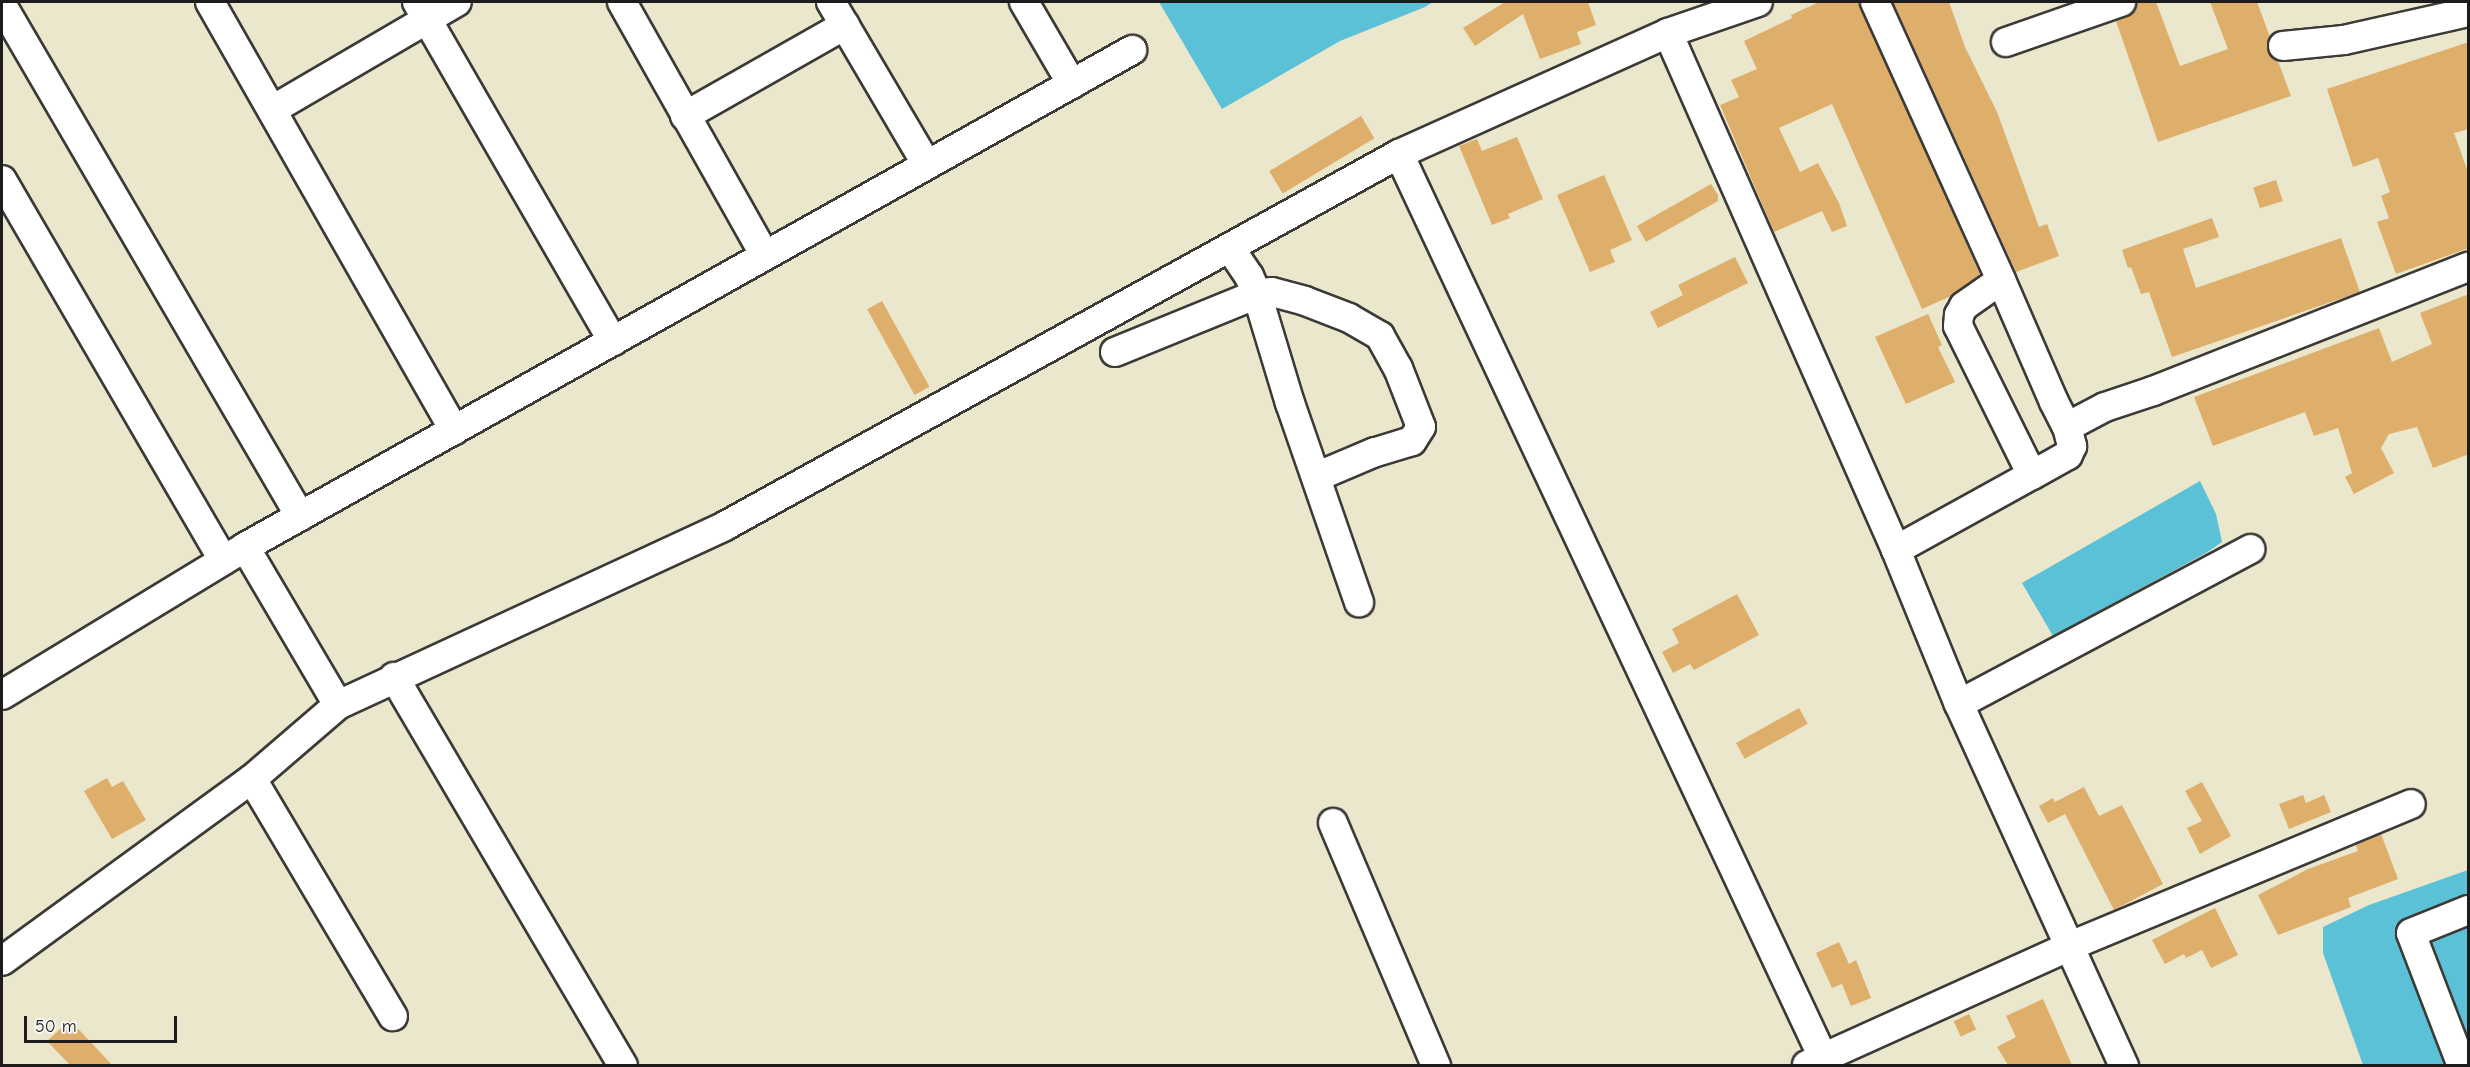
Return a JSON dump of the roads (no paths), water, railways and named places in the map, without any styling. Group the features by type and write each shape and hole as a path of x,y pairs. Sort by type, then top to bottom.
{"street":[{"path":"210,2 454,430"},
{"path":"272,110 422,10 457,2"},
{"path":"622,2 765,256"},
{"path":"1024,2 1072,84"},
{"path":"2,961 252,779 338,705 394,677 723,527 1399,154 1668,33 1758,2"},
{"path":"1875,2 2067,427 2072,446 2068,455 1896,550"},
{"path":"2006,42 2121,2"},
{"path":"2,5 300,516"},
{"path":"422,10 613,342"},
{"path":"2283,46 2344,40 2469,12"},
{"path":"686,116 838,13 927,165"},
{"path":"1668,33 1896,550 1959,704 2124,1065"},
{"path":"2,695 300,516 1132,51"},
{"path":"1399,154 1819,1063 2070,946 2411,804"},
{"path":"2,180 234,554 338,705"},
{"path":"1230,248 1250,276 1257,294 1359,602"},
{"path":"2067,427 2105,407 2184,379 2469,267"},
{"path":"2001,280 1964,306 1959,315 1958,326 2032,475"},
{"path":"1115,352 1257,294 1272,292 1305,301 1349,318 1380,336 1398,368 1421,427 1412,441 1375,452 1316,477"},
{"path":"1959,704 2250,549"},
{"path":"394,677 623,1065"},
{"path":"252,779 393,1016"},
{"path":"1333,823 1436,1065"},
{"path":"2462,1065 2458,1022 2411,933 2469,910"}],"water":[{"path":"1159,2 1433,2 1340,41 1222,109"},
{"path":"2200,481 2216,514 2222,542 2206,553 2053,636 2022,583"},
{"path":"2468,870 2468,1065 2363,1065 2323,953 2323,927 2369,905"}]}
